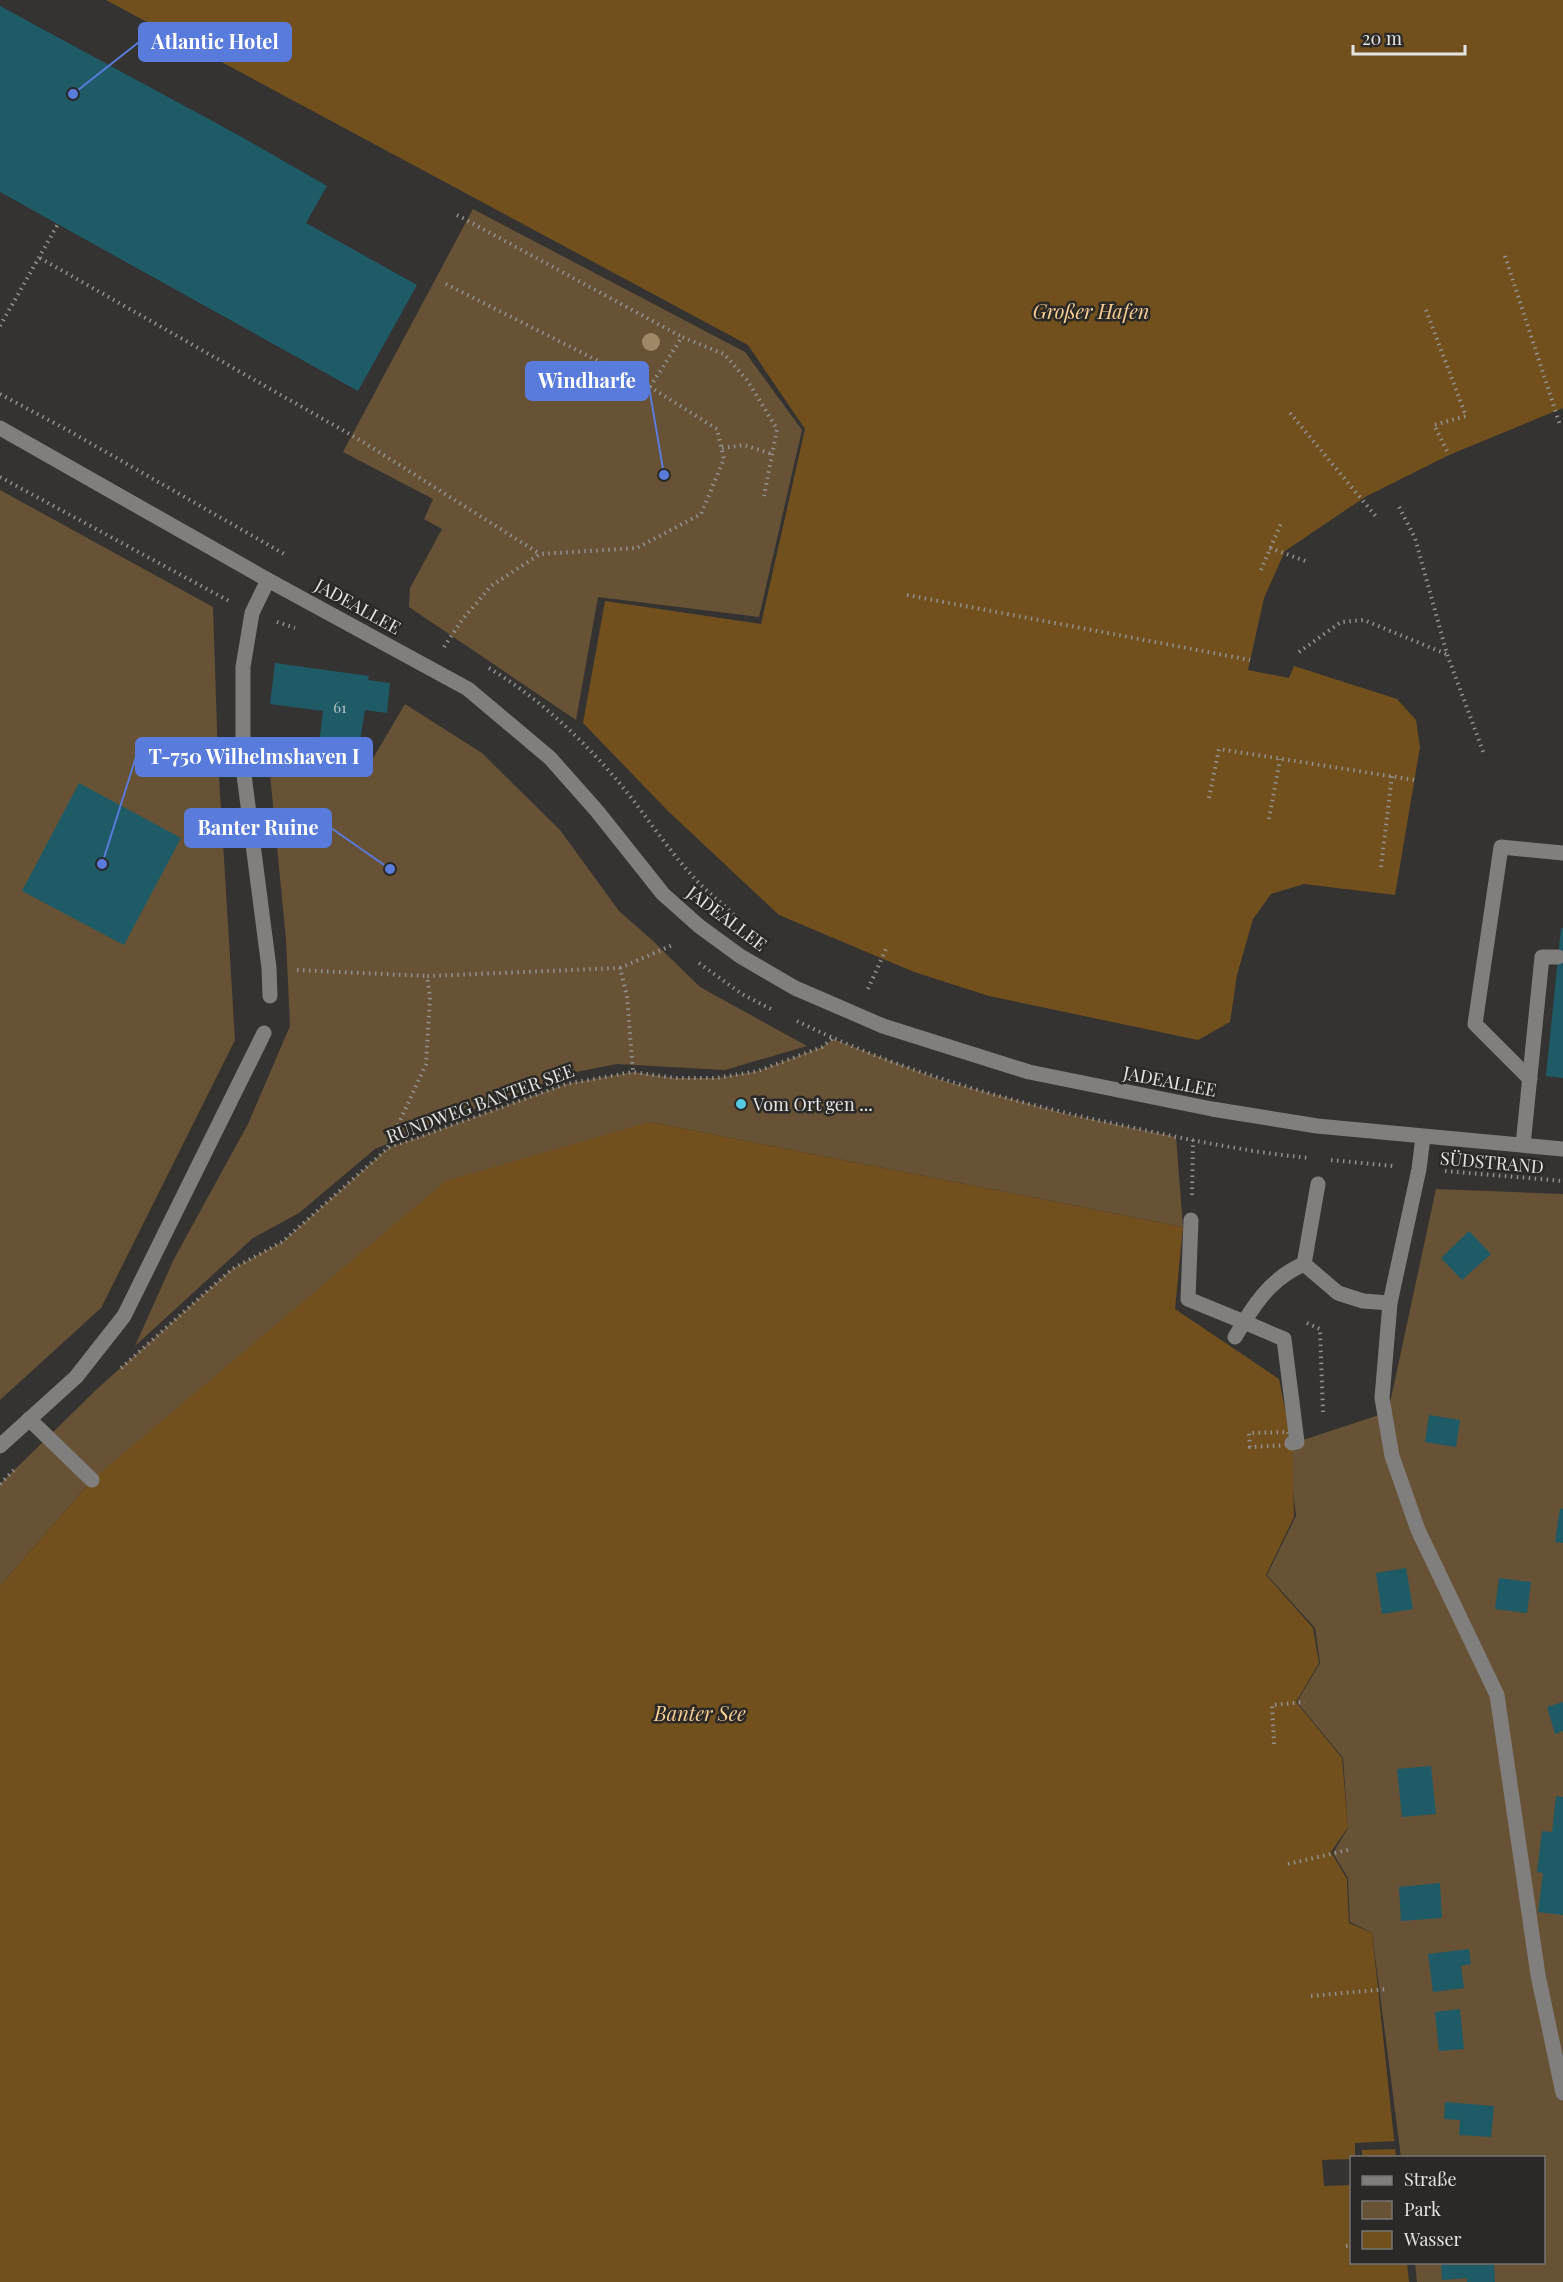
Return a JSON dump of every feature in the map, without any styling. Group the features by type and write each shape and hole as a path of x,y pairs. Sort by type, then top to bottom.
{"street":[{"name":"JADEALLEE","path":"0,428 268,580 468,689 550,758 597,811 663,894 699,926 740,956 795,988 883,1026 1029,1072 1212,1109 1317,1126 1563,1149"},
{"path":"268,580 252,613 243,667 243,767 269,968 270,996"},
{"path":"1530,1079 1475,1024 1501,847 1563,853"},
{"path":"1523,1145 1542,957 1558,957"},
{"path":"0,1446 76,1377 124,1316 264,1033"},
{"path":"1423,1137 1419,1168 1390,1303 1382,1398 1392,1456 1418,1530 1497,1695 1538,1975 1563,2093"},
{"path":"1304,1264 1318,1184"},
{"path":"1191,1220 1188,1299 1284,1339 1297,1442 1292,1443"},
{"path":"1304,1264 1338,1293 1363,1301 1390,1303"},
{"path":"1235,1337 1258,1299 1286,1272 1304,1264"},
{"path":"29,1419 92,1480"}],"path":[{"path":"457,215 682,337 724,354 747,380 777,429 764,496"},
{"path":"0,326 58,224"},
{"path":"1505,256 1560,425"},
{"path":"40,258 360,440 540,554"},
{"path":"429,667 491,586 540,554 637,548 701,514 724,459 717,429 650,387 444,283"},
{"path":"1426,310 1466,416 1434,425 1449,455"},
{"path":"650,387 682,337"},
{"path":"1290,412 1378,519"},
{"path":"722,448 744,445 772,454"},
{"path":"0,477 252,613 302,631"},
{"path":"1399,507 1415,538 1447,654 1484,754"},
{"path":"1261,570 1282,521"},
{"path":"1270,548 1308,562"},
{"path":"908,595 1250,660"},
{"path":"1299,652 1341,622 1364,620 1447,654"},
{"path":"1209,798 1219,749 1415,780"},
{"path":"1269,819 1280,759"},
{"path":"1381,867 1392,776"},
{"path":"668,937 683,951"},
{"path":"269,968 427,976 620,968 675,944"},
{"path":"868,989 886,949"},
{"path":"691,957 741,994 772,1009"},
{"path":"620,968 627,996 633,1072"},
{"path":"388,1148 426,1064 430,997 427,976"},
{"path":"861,986 878,993"},
{"name":"RUNDWEG BANTER SEE","path":"116,1372 232,1269 282,1242 388,1148 566,1084 600,1076 633,1072 675,1078 717,1078 758,1071 822,1047 833,1039 793,1019"},
{"path":"1191,1220 1193,1140"},
{"name":"SÜDSTRAND","path":"1419,1168 1563,1181"},
{"path":"0,1484 47,1438"},
{"path":"1274,1744 1272,1705 1305,1702"},
{"path":"1288,1864 1352,1850"},
{"path":"1311,1996 1387,1989"}],"green space":[{"path":"473,209 745,352 802,430 759,617 598,597 576,720 409,607 410,588 442,529 424,519 433,499 343,452"},
{"path":"0,490 213,607 218,760 235,1040 101,1308 0,1400"},
{"path":"405,704 482,753 560,830 619,911 700,987 807,1046 725,1070 617,1064 571,1073 447,1119 375,1149 299,1213 253,1238 135,1346 174,1259 248,1124 290,1026 286,940 270,774 369,765"},
{"path":"833,1039 941,1080 1067,1114 1176,1137 1183,1227 650,1122 92,1480 0,1586 0,1484 98,1388 232,1269 282,1242 388,1148 566,1084 633,1072 675,1078 717,1078 758,1071 822,1047"},
{"path":"1436,1189 1563,1194 1563,2282 1417,2282 1415,2264 1545,2264 1545,2156 1401,2156 1372,1933 1350,1922 1348,1878 1333,1853 1348,1828 1343,1758 1297,1702 1320,1663 1315,1628 1267,1575 1296,1516 1288,1445 1388,1412"}],"water":[{"name":"Großer Hafen","path":"106,0 1563,0 1563,408 1449,455 1365,497 1285,551 1264,598 1248,670 1289,678 1294,666 1397,699 1416,720 1420,747 1395,895 1304,884 1271,894 1253,919 1237,975 1230,1022 1198,1040 989,996 914,972 779,915 668,811 583,723 605,601 761,624 805,429 748,345"},
{"name":"Banter See","path":"650,1122 1183,1227 1175,1309 1279,1379 1292,1443 1294,1517 1266,1575 1313,1628 1319,1663 1296,1702 1342,1758 1348,1827 1331,1852 1347,1879 1349,1923 1372,1933 1396,2156 1350,2156 1350,2264 1407,2264 1409,2282 0,2282 0,1586 92,1480 446,1181"}],"pier":[{"path":"1397,2141 1398,2149 1362,2150 1362,2156 1355,2156 1355,2143"},
{"path":"1350,2159 1350,2185 1324,2186 1322,2160"}],"building":[{"path":"0,6 240,136 327,186 306,223 417,285 358,391 0,192"},
{"path":"275,663 369,676 368,680 390,683 387,713 365,710 359,748 319,743 323,711 270,704"},
{"path":"79,783 181,838 124,945 22,891"},
{"path":"1561,928 1563,928 1563,1078 1546,1076"},
{"path":"1469,1231 1491,1254 1462,1280 1441,1258"},
{"path":"1429,1415 1460,1420 1456,1447 1425,1442"},
{"path":"1560,1508 1563,1509 1563,1543 1555,1542"},
{"path":"1406,1568 1413,1609 1382,1614 1376,1573"},
{"path":"1499,1578 1531,1582 1527,1613 1495,1609"},
{"path":"1563,1702 1563,1731 1555,1734 1547,1707"},
{"path":"1431,1766 1436,1814 1402,1817 1397,1769"},
{"path":"1556,1796 1563,1797 1563,1915 1538,1912 1543,1873 1537,1872 1542,1831 1552,1832"},
{"path":"1440,1883 1442,1918 1401,1921 1399,1887"},
{"path":"1469,1949 1471,1964 1461,1966 1464,1988 1433,1992 1428,1954"},
{"path":"1460,2009 1464,2049 1439,2051 1435,2012"},
{"path":"1445,2102 1494,2106 1491,2137 1459,2135 1460,2120 1444,2119"},
{"path":"1441,2264 1494,2264 1495,2282 1467,2282 1467,2278 1442,2280"}],"place":[{"name":"Atlantic Hotel","path":"73,94"},
{"name":"Windharfe","path":"664,475"},
{"name":"T-750 Wilhelmshaven I","path":"102,864"},
{"name":"Banter Ruine","path":"390,869"},
{"name":"Vom Ort gen ...","path":"741,1104"}]}
